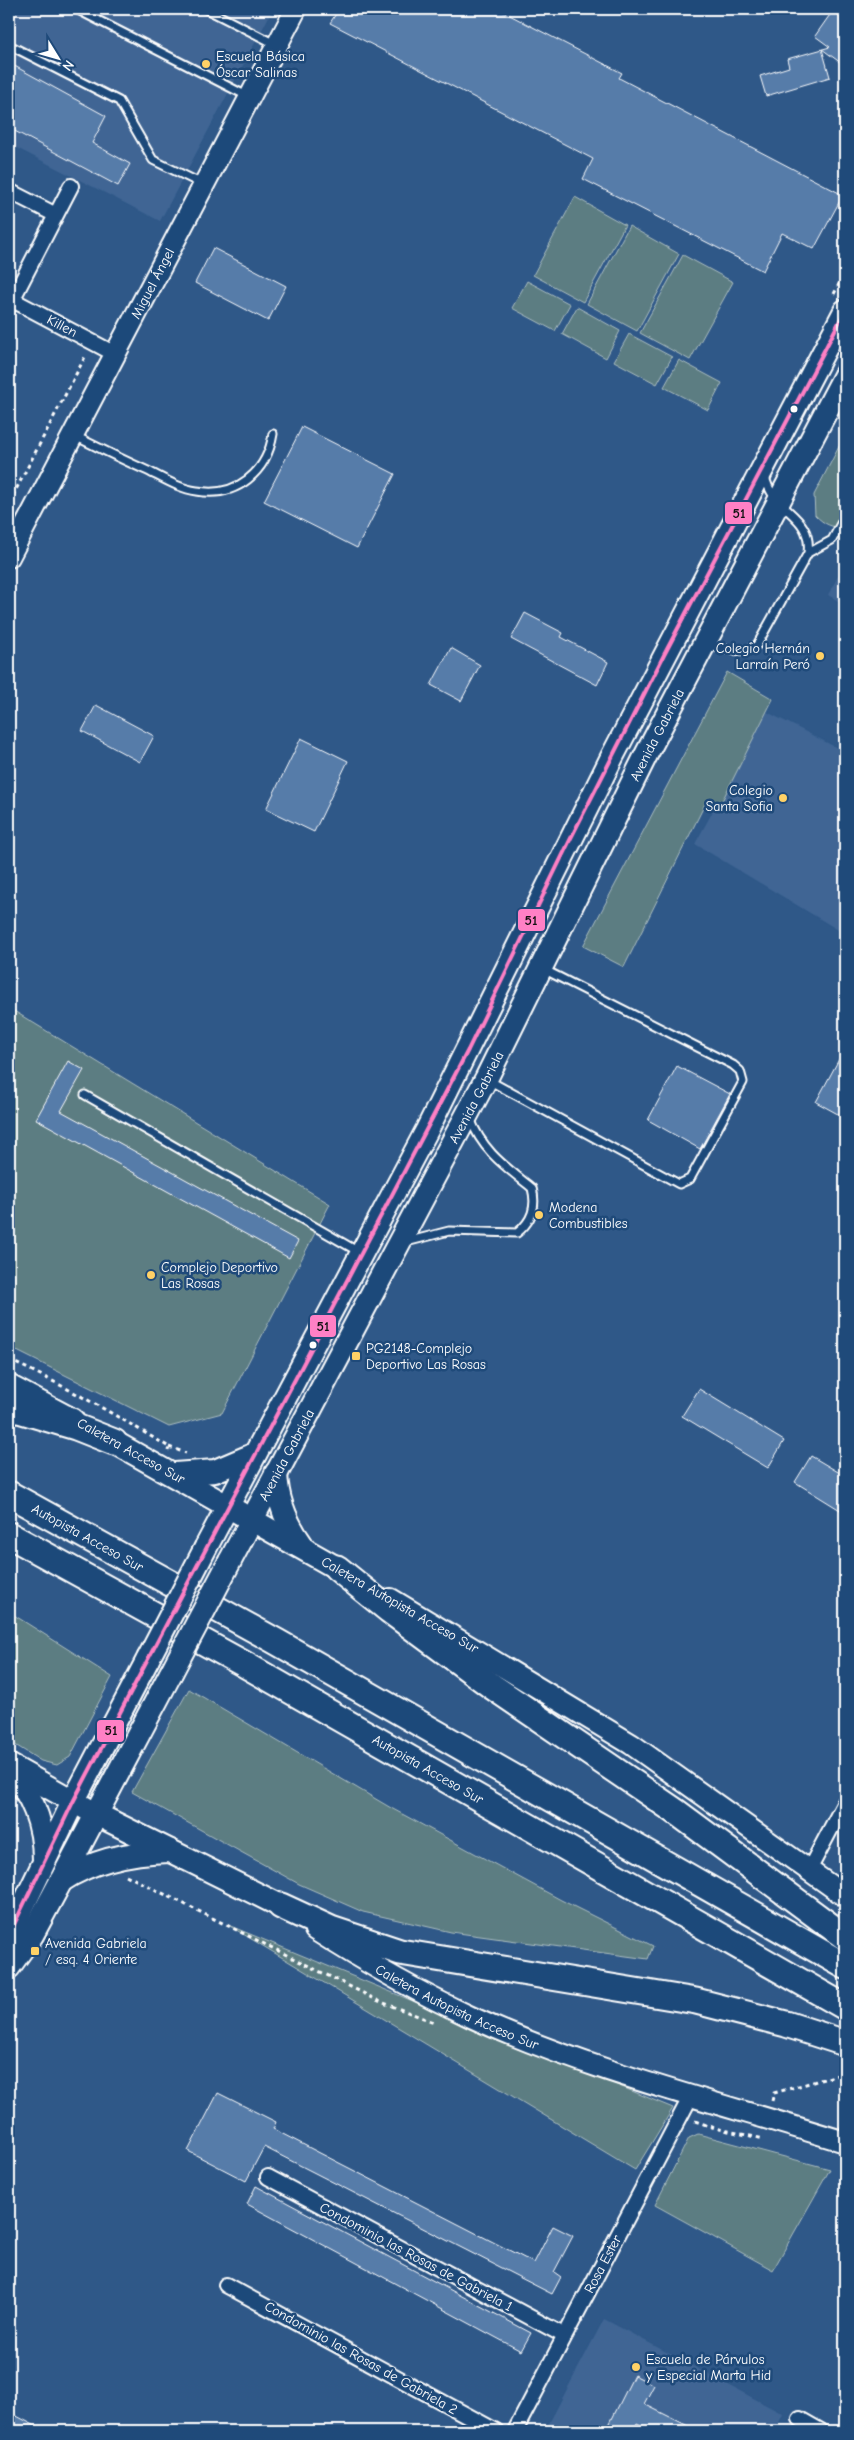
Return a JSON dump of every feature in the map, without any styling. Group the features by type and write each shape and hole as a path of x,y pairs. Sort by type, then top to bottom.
{"highway":[{"path":"9,1407 76,1427 114,1442"},
{"name":"Autopista Acceso Sur","path":"9,1494 269,1637 845,1966"},
{"name":"Autopista Acceso Sur","path":"9,1536 244,1664 845,2007"},
{"path":"337,1568 389,1610 478,1676 676,1811 845,1937"},
{"path":"280,1906 349,1936 400,1952 688,1999 786,2024 845,2043"}],"main road":[{"name":"Miguel Ángel","path":"9,557 296,9"},
{"name":"Avenida Gabriela","path":"9,1935 44,1860 206,1547 468,1050 612,757 845,311"},
{"name":"Avenida Gabriela","path":"9,1967 32,1935 62,1881 252,1518 486,1079 703,643 845,375"},
{"name":"Caletera Acceso Sur","path":"9,1385 252,1518"},
{"path":"173,1474 215,1471 255,1454"},
{"path":"276,1473 279,1501 285,1518 304,1548"},
{"name":"Caletera Autopista Acceso Sur","path":"252,1518 631,1744 845,1896"},
{"path":"9,1767 96,1814"},
{"path":"9,1767 22,1786 36,1813 44,1844 44,1860"},
{"name":"Caletera Autopista Acceso Sur","path":"96,1814 280,1906 386,1973 472,2017 564,2054 691,2096 845,2142"},
{"path":"62,1881 76,1871 110,1859 150,1852 170,1851"}],"street":[{"path":"10,301 71,186"},
{"path":"9,191 56,215"},
{"name":"Killen","path":"10,301 115,354"},
{"path":"809,1870 845,1802"},
{"name":"Rosa Ester","path":"515,2431 691,2096"},
{"name":"Condominio las Rosas de Gabriela 1","path":"268,2177 565,2336"},
{"name":"Condominio las Rosas de Gabriela 2","path":"226,2285 496,2431"},
{"path":"800,2419 821,2431"}],"lane":[{"path":"76,9 249,97"},
{"path":"206,9 277,45"},
{"path":"9,45 119,100 153,160 203,185"},
{"path":"72,435 178,486 198,492 212,492 232,488 252,477 267,458 273,434"},
{"path":"703,643 743,651 749,651 757,645 808,552 810,539 807,530 778,501 768,485 766,461"},
{"path":"808,552 832,540 845,516"},
{"path":"486,1079 679,1184 690,1180 743,1082 740,1072 733,1065 541,968"},
{"path":"85,1094 362,1253"},
{"path":"398,1245 449,1231 517,1233 529,1220 534,1204 532,1188 495,1159 479,1138 468,1113"}],"path":[{"path":"9,503 92,342"},
{"path":"774,2093 845,2073"}],"shaded area":[{"path":"9,9 273,9 160,221 9,144"},
{"path":"845,563 845,605 828,595"},
{"name":"Colegio Santa Sofia","path":"767,712 845,752 845,934 695,844"},
{"name":"Escuela de Párvulos y Especial Marta Hid","path":"604,2319 783,2414 775,2431 545,2431"}],"green space":[{"path":"575,197 625,225 583,302 533,275"},
{"path":"629,226 679,254 637,331 587,304"},
{"path":"683,255 733,282 690,360 640,333"},
{"path":"527,281 570,304 555,331 512,308"},
{"path":"577,307 620,331 606,358 562,334"},
{"path":"629,334 672,357 657,384 614,361"},
{"path":"679,360 722,383 708,410 664,387"},
{"path":"845,435 845,528 828,525 815,515 814,495"},
{"path":"727,672 773,699 720,805 707,800 624,967 583,946"},
{"name":"Complejo Deportivo Las Rosas","path":"9,1008 330,1204 222,1413 169,1427 9,1347"},
{"path":"9,1612 112,1677 70,1757 57,1765 41,1761 9,1741"},
{"path":"189,1689 391,1808 561,1900 653,1946 648,1959 451,1932 363,1912 299,1884 132,1792"},
{"path":"228,1925 673,2108 635,2170"},
{"path":"698,2134 830,2169 773,2270 655,2205 689,2138"}],"building":[{"path":"339,9 498,9 622,73 619,78 843,195 814,249 782,233 763,271 583,179 593,159 330,23"},
{"path":"834,9 845,9 845,66 822,49 830,47 815,36"},
{"path":"822,49 830,77 766,96 760,76 789,67 787,59"},
{"path":"9,63 106,116 92,143 130,164 118,186 9,128"},
{"path":"213,248 286,286 268,321 195,283"},
{"path":"302,427 395,474 357,548 264,501"},
{"path":"525,613 563,633 561,637 608,662 597,685 511,639"},
{"path":"451,648 480,665 461,701 431,685"},
{"path":"96,705 154,736 140,762 82,731"},
{"path":"301,738 348,761 314,832 266,809"},
{"path":"845,1048 845,1118 816,1102"},
{"path":"68,1061 84,1070 61,1111 298,1241 289,1258 36,1119"},
{"path":"677,1066 730,1094 700,1149 648,1120"},
{"path":"699,1389 784,1441 768,1468 682,1416"},
{"path":"811,1456 845,1476 845,1513 795,1482"},
{"path":"218,2093 276,2122 273,2129 534,2263 553,2226 573,2236 554,2272 561,2277 552,2294 264,2147 246,2181 188,2151"},
{"path":"256,2186 531,2333 521,2351 247,2204"},
{"path":"634,2375 654,2385 644,2404 698,2431 654,2431 637,2423 633,2431 606,2431"},
{"path":"9,2412 45,2431 9,2431"}],"transit line":[{"name":"51","path":"9,1935 73,1802 468,1050 571,838 664,655 845,311"}],"place":[{"name":"Escuela Básica Óscar Salinas","path":"206,64"},
{"name":"Colegio Hernán Larraín Peró","path":"820,656"},
{"name":"Colegio Santa Sofia","path":"783,798"},
{"name":"Modena Combustibles","path":"539,1215"},
{"name":"Complejo Deportivo Las Rosas","path":"151,1275"},
{"name":"PG2148-Complejo Deportivo Las Rosas","path":"356,1356"},
{"name":"Avenida Gabriela / esq. 4 Oriente","path":"35,1951"},
{"name":"Escuela de Párvulos y Especial Marta Hid","path":"636,2367"}]}
